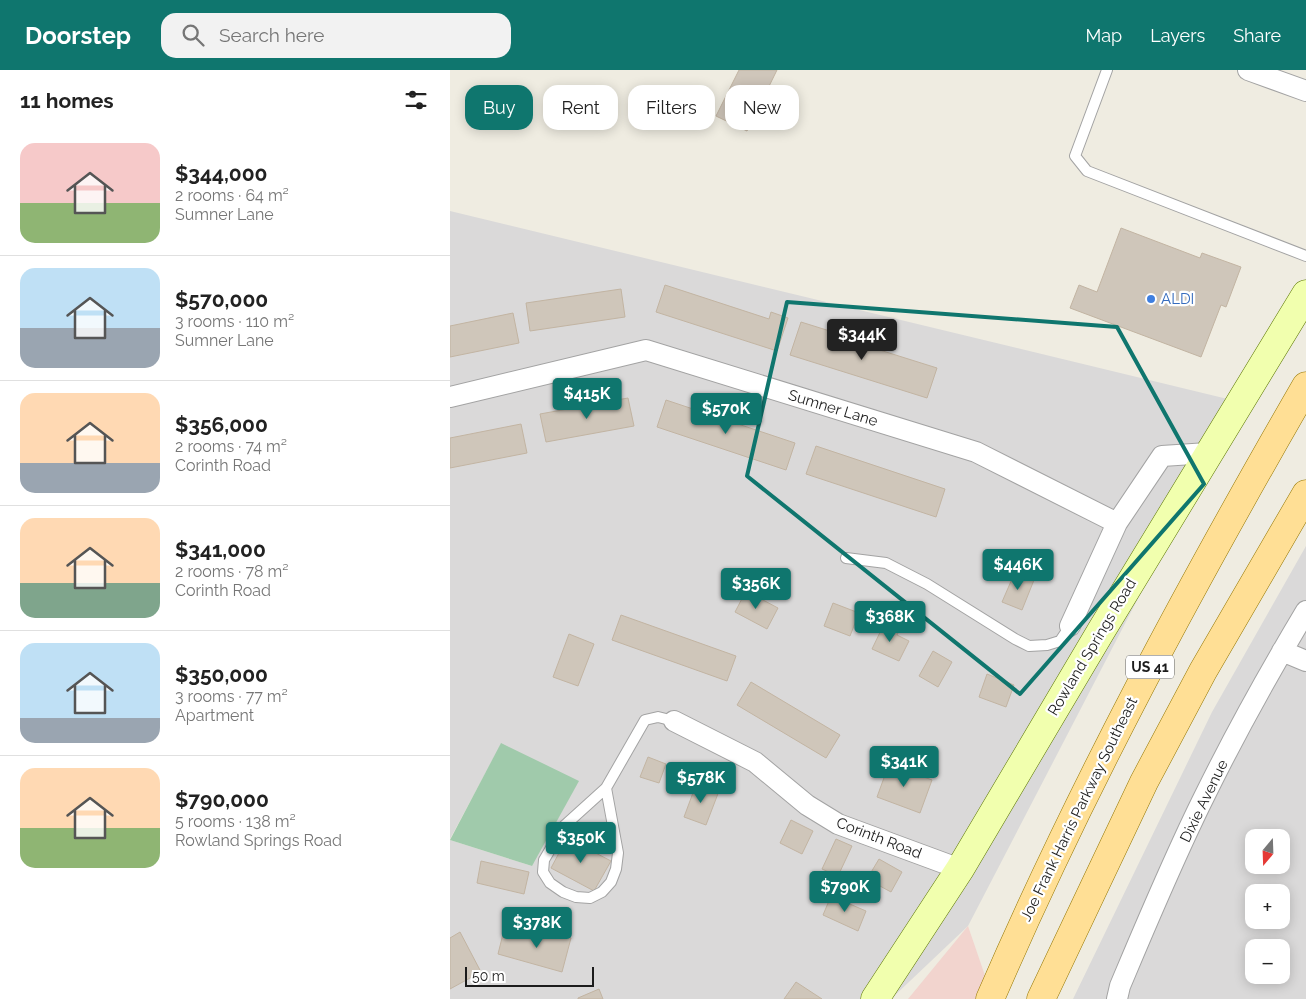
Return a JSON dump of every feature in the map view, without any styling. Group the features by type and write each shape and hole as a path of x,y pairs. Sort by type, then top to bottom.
{"main road":[{"name":"Joe Frank Harris Parkway Southeast","path":"990,999 1048,870 1129,706 1246,490 1306,386"},
{"name":"US 41","path":"1041,999 1144,782 1203,671 1306,494"}],"street":[{"path":"1251,71 1306,90"},
{"name":"Rowland Springs Road","path":"875,999 960,870 1208,453 1306,294"},
{"name":"Sumner Lane","path":"450,397 646,350 976,452 1117,523"},
{"path":"1070,626 1117,523 1162,456 1208,453"},
{"name":"Dixie Avenue","path":"1117,999 1120,986 1172,865 1205,795 1282,651 1306,611"},
{"path":"1282,651 1306,661"},
{"name":"Corinth Road","path":"674,721 755,762 807,805 838,824 960,870"}],"lane":[{"path":"1107,70 1075,156 1087,171 1306,256"},
{"path":"846,558 886,563 927,584 1029,646 1047,645 1060,641 1070,626"},
{"path":"606,788 618,853 616,869 611,882 602,892 590,898 576,897 562,892 550,883 543,872 544,860 564,826 606,788 645,720 658,717 674,721"}],"highlighted area":[{"path":"787,302 1117,327 1204,484 1020,694 747,476"}],"shaded area":[{"path":"450,211 1240,402 968,926 891,999 450,999 450,840 532,866 501,744 450,839"},
{"path":"1306,546 1306,999 1073,999 1212,712"},
{"path":"968,926 993,999 908,999"}],"green space":[{"path":"501,743 579,781 532,866 450,840"}],"building":[{"path":"739,70 777,70 770,85 732,85"},
{"path":"725,98 725,120 716,116"},
{"name":"ALDI","path":"1121,228 1200,258 1202,253 1241,267 1226,307 1221,305 1201,357 1070,308 1079,285 1097,292"},
{"path":"665,285 769,319 771,312 788,318 777,351 656,312"},
{"path":"621,289 625,317 530,331 526,303"},
{"path":"513,313 519,343 450,357 450,326"},
{"path":"801,322 833,332 832,335 937,368 927,398 790,355"},
{"path":"628,398 634,426 546,442 540,414"},
{"path":"666,400 795,443 786,470 657,427"},
{"path":"521,424 527,453 450,468 450,438"},
{"path":"816,446 945,489 936,517 806,474"},
{"path":"1015,572 1034,580 1022,610 1002,602"},
{"path":"746,591 778,608 767,629 735,612"},
{"path":"833,603 859,613 850,636 824,626"},
{"path":"621,615 736,656 727,681 612,640"},
{"path":"884,624 899,631 897,635 909,641 899,661 872,649"},
{"path":"569,634 594,644 578,686 553,677"},
{"path":"933,651 952,662 938,687 919,676"},
{"path":"987,674 1014,685 1006,707 979,697"},
{"path":"751,682 840,735 826,758 737,705"},
{"path":"648,757 666,764 659,783 640,777"},
{"path":"889,764 932,780 920,813 877,797"},
{"path":"697,782 719,791 706,825 684,817"},
{"path":"791,820 813,831 802,854 780,843"},
{"path":"567,838 611,861 594,891 551,868"},
{"path":"836,839 852,846 838,876 822,869"},
{"path":"879,859 902,872 891,892 867,879"},
{"path":"481,861 529,872 524,894 477,883"},
{"path":"831,896 866,911 858,931 823,915"},
{"path":"538,929 571,938 562,972 498,954 504,930 536,938"},
{"path":"460,932 481,972 450,989 450,938"},
{"path":"796,982 822,999 784,999"},
{"path":"599,989 603,999 578,999 578,998"}],"place":[{"name":"ALDI","path":"1151,299"}]}
